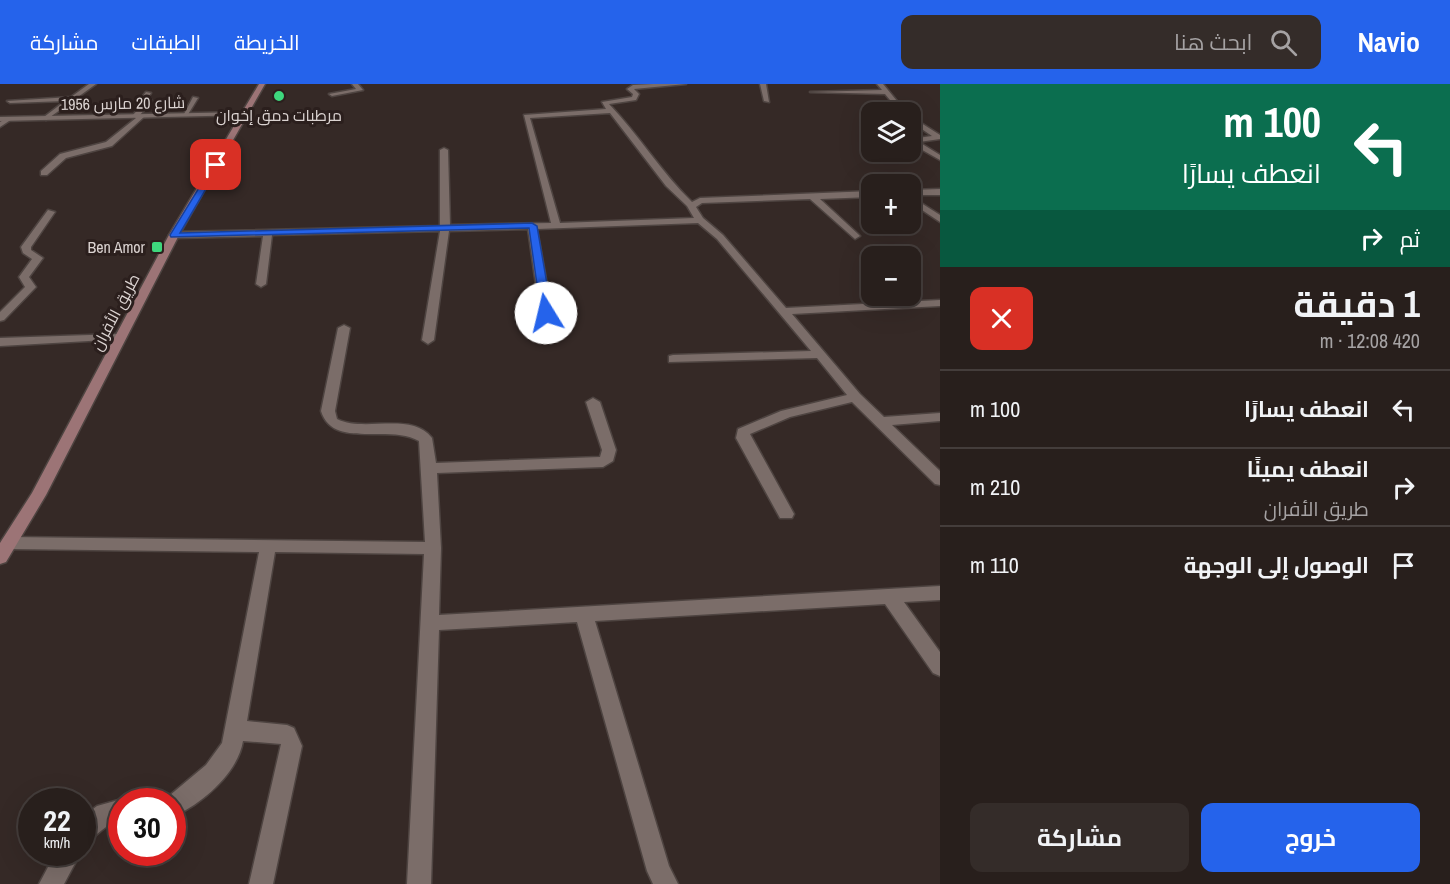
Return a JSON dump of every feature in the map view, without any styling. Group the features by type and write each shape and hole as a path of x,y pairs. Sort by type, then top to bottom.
{"main road":[{"name":"طريق الأفران","path":"0,557 70,435 174,235 262,84"}],"street":[{"path":"46,118 93,84"},
{"path":"332,94 360,90 355,84"},
{"path":"683,84 644,85 631,88 636,94 634,99 604,102 669,184 692,206 700,220 720,237 855,397 940,480"},
{"path":"763,84 767,101"},
{"path":"880,84 894,102"},
{"path":"813,92 886,92"},
{"path":"44,172 63,156 109,144 139,116 149,101 146,96 148,93"},
{"path":"185,115 195,98"},
{"path":"10,101 73,99"},
{"path":"556,225 526,116 611,111"},
{"name":"شارع 20 مارس 1956","path":"0,119 246,114"},
{"path":"0,125 9,119"},
{"path":"921,125 938,137 921,140"},
{"path":"921,146 940,158"},
{"path":"428,340 445,228 444,150"},
{"path":"921,194 940,192"},
{"path":"692,206 700,201 713,200 861,195"},
{"path":"812,196 855,236"},
{"path":"921,204 940,219"},
{"path":"0,318 31,286 24,277 38,258 25,249 30,237 51,212"},
{"path":"174,235 700,220"},
{"path":"532,226 546,313"},
{"path":"261,284 268,233"},
{"path":"783,310 940,303"},
{"path":"344,328 328,411 331,421 344,428 394,428 420,434 425,438 428,447 433,548 418,884"},
{"path":"0,342 120,337"},
{"path":"673,359 820,354"},
{"path":"786,514 743,438 743,432 786,414 855,397"},
{"path":"429,468 603,462 608,458 609,450 593,402"},
{"path":"880,422 940,417"},
{"path":"10,543 433,548"},
{"path":"186,797 223,764 232,746 268,547"},
{"path":"431,623 940,593"},
{"path":"890,597 940,667"},
{"path":"584,615 659,871 666,884"},
{"path":"234,730 287,735 292,746 261,884"},
{"path":"51,884 61,866"}],"place":[{"name":"مرطبات دمق إخوان","path":"279,96"},
{"name":"Ben Amor","path":"157,247"}],"route":[{"path":"216,165 174,235 532,226 546,313"}]}
